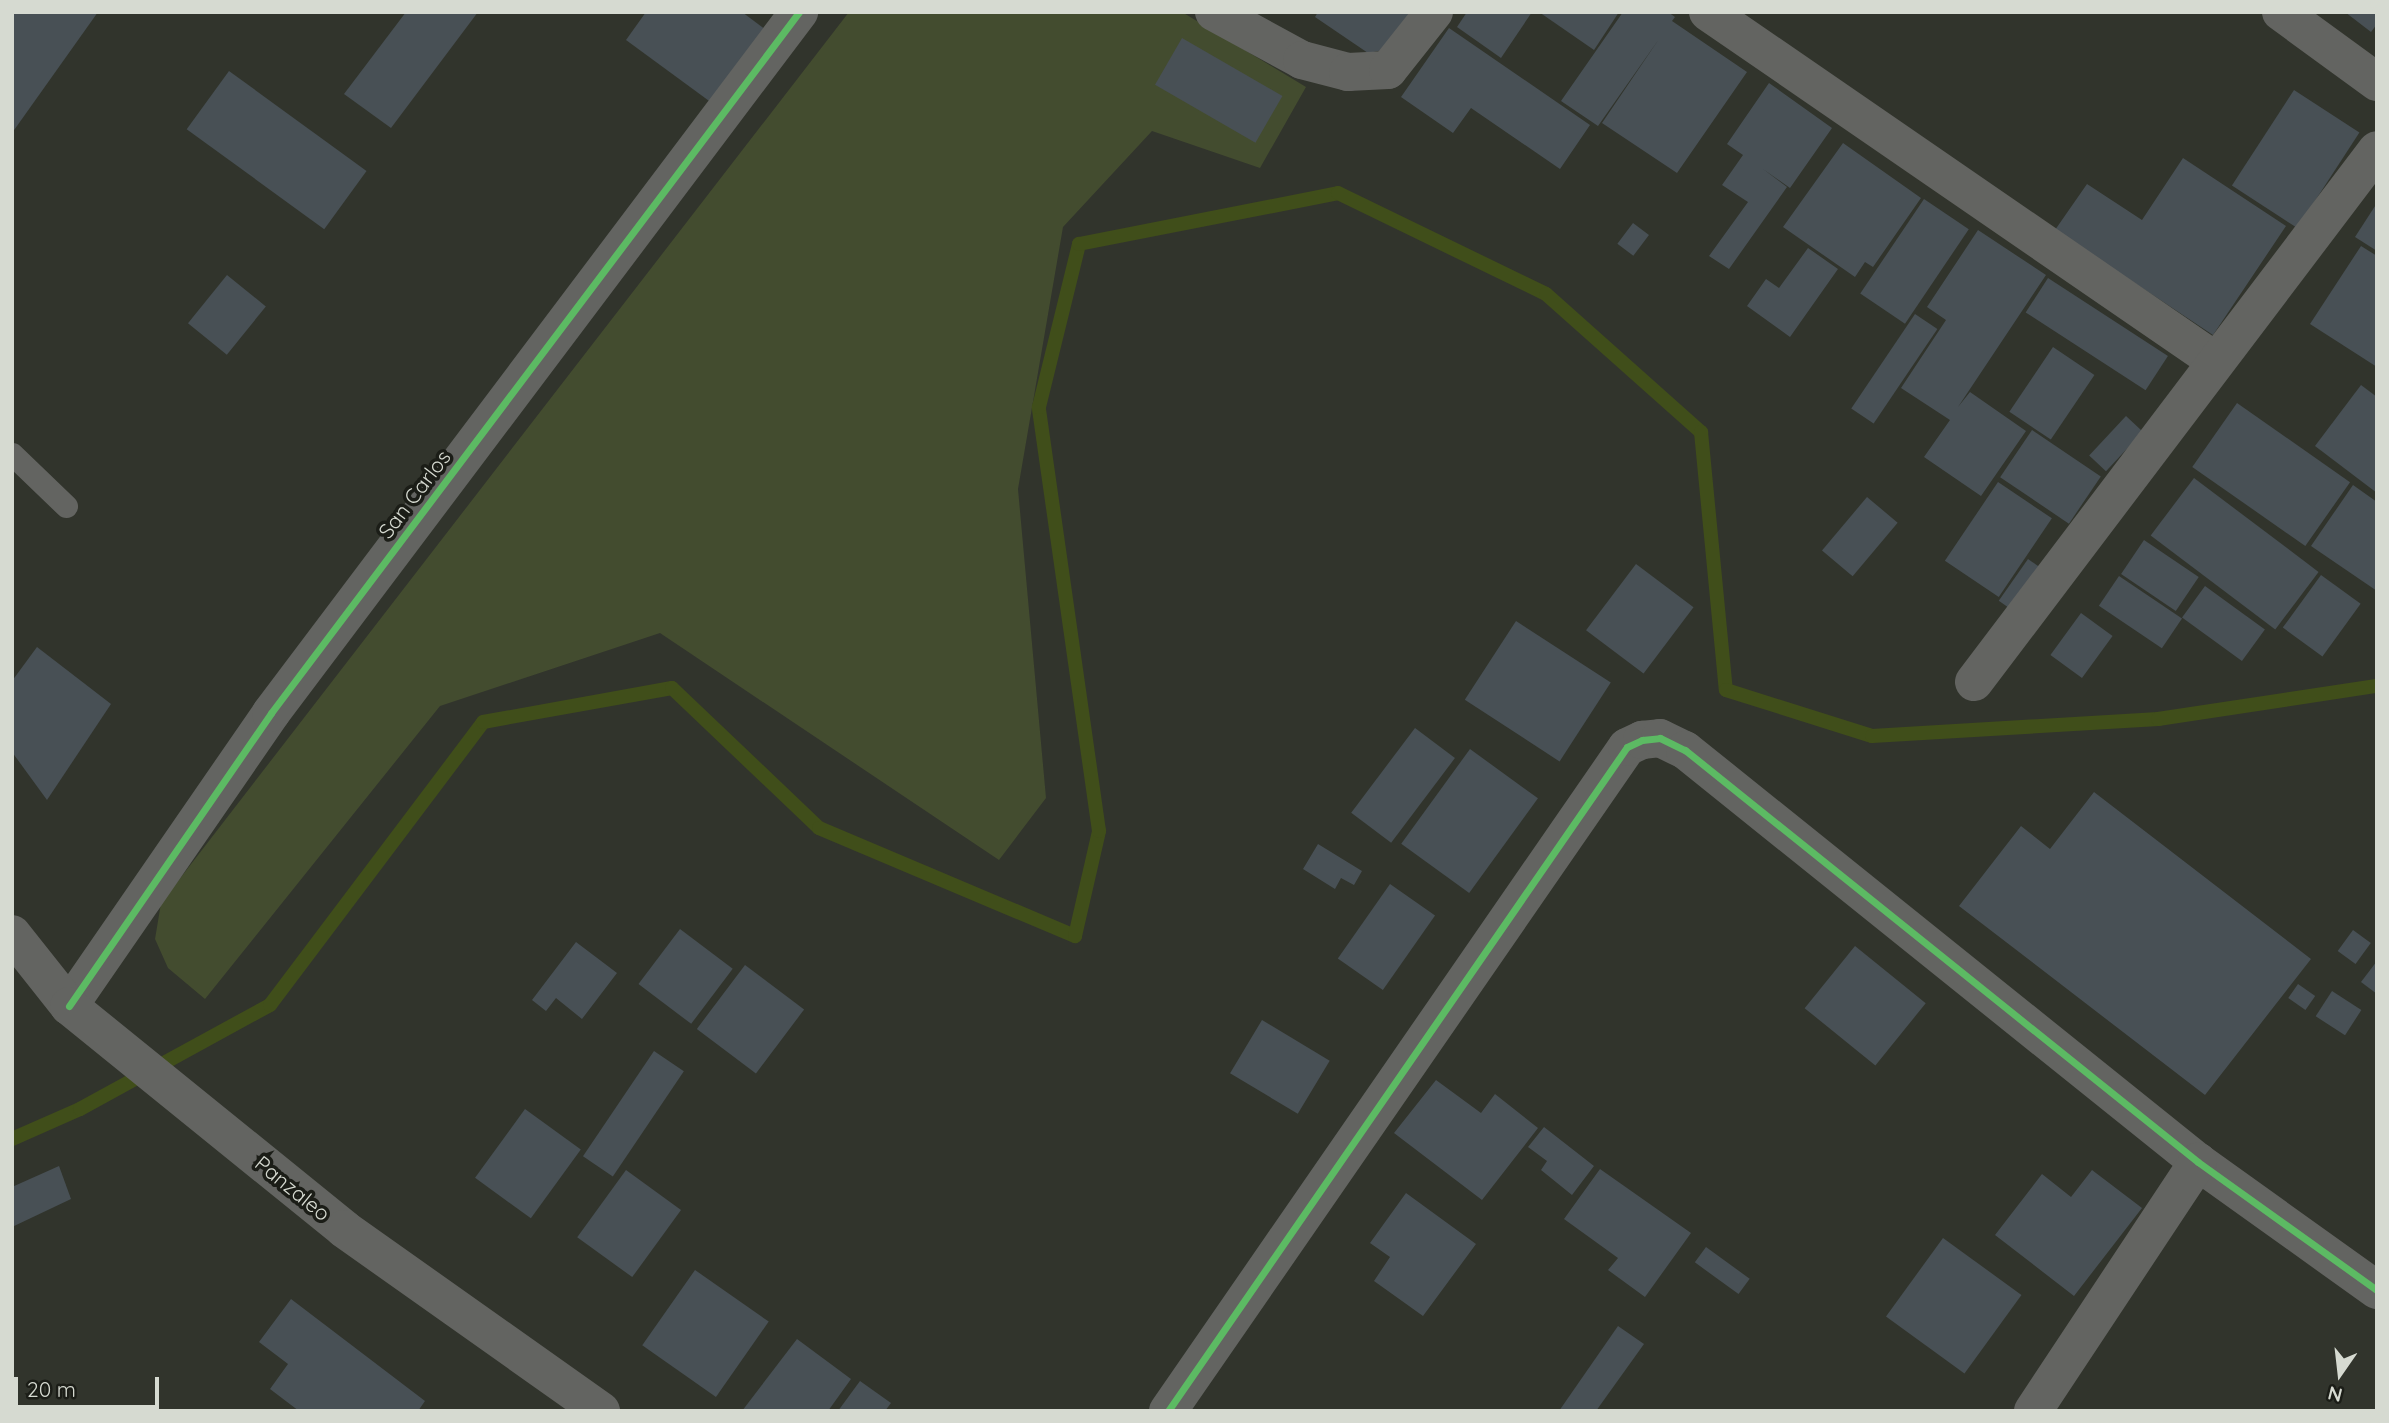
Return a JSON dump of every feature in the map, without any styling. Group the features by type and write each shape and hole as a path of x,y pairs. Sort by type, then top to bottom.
{"street":[{"name":"San Carlos","path":"69,1006 271,713 799,12"},
{"path":"1214,12 1301,60 1348,72 1388,70 1426,24"},
{"path":"1708,12 2214,360"},
{"path":"2281,12 2377,82"},
{"path":"1974,682 2214,360 2377,150"},
{"path":"1168,1411 1627,747 1642,740 1660,738 1685,750 2198,1162 2377,1290"},
{"name":"Panzaleo","path":"12,934 69,1006 344,1229 601,1411"},
{"path":"2033,1411 2198,1162"}],"lane":[{"path":"12,454 66,506"}],"green space":[{"path":"849,12 1182,12 1306,87 1260,168 1152,131 1063,227 1018,489 1046,798 999,860 660,633 440,706 205,999 168,968 155,939 161,903"}],"building":[{"path":"12,12 98,12 12,133"},
{"path":"406,12 478,12 391,128 344,94"},
{"path":"646,12 742,12 770,33 716,106 626,40"},
{"path":"1318,12 1413,12 1389,49 1368,53 1315,17"},
{"path":"1467,12 1532,12 1501,58 1457,27"},
{"path":"1539,12 1619,12 1594,50"},
{"path":"1623,12 1668,12 1675,17 1672,21 1747,72 1677,173 1602,123 1659,39 1598,126 1561,101"},
{"path":"2345,12 2377,12 2377,24 2371,32"},
{"path":"1449,28 1590,125 1560,169 1471,108 1453,133 1401,97"},
{"path":"1182,38 1282,96 1255,143 1155,85"},
{"path":"229,71 367,171 324,229 187,129"},
{"path":"1769,83 1832,128 1790,188 1763,169 1787,187 1729,269 1709,256 1748,202 1722,185 1743,155 1727,144"},
{"path":"2294,90 2359,132 2297,228 2232,186"},
{"path":"1843,143 1921,198 1873,267 1865,262 1855,277 1783,227"},
{"path":"2183,158 2286,226 2213,335 2055,230 2087,184 2142,220"},
{"path":"1924,199 1969,229 1905,324 1860,294"},
{"path":"2377,203 2377,251 2355,237"},
{"path":"1633,223 1649,235 1633,256 1617,244"},
{"path":"1978,230 2046,275 1958,407 1970,392 2026,431 1981,496 1924,457 1950,420 1901,388 1946,320 1927,307"},
{"path":"2361,246 2377,256 2377,367 2310,324"},
{"path":"1808,248 1838,269 1790,337 1747,306 1766,279 1779,288"},
{"path":"227,275 266,306 227,355 188,323"},
{"path":"2048,278 2168,356 2146,390 2026,312"},
{"path":"1915,314 1937,329 1874,424 1851,409"},
{"path":"2053,347 2094,375 2051,440 2009,412"},
{"path":"2361,385 2377,397 2377,493 2315,446"},
{"path":"2237,403 2350,482 2305,546 2192,467"},
{"path":"2126,416 2143,432 2106,471 2089,455"},
{"path":"2032,430 2101,476 2069,524 2000,477"},
{"path":"2194,478 2319,572 2275,629 2151,536"},
{"path":"1998,482 2052,518 1999,597 1945,561"},
{"path":"2353,485 2377,502 2377,591 2311,546"},
{"path":"1867,497 1898,523 1853,576 1822,551"},
{"path":"2144,540 2199,577 2176,611 2121,574"},
{"path":"2028,559 2045,571 2016,613 1999,601"},
{"path":"1636,564 1694,607 1644,674 1586,630"},
{"path":"2321,575 2361,604 2322,656 2283,628"},
{"path":"2119,576 2182,618 2162,648 2099,606"},
{"path":"2205,586 2265,629 2242,661 2182,618"},
{"path":"2081,613 2113,636 2082,678 2050,655"},
{"path":"1516,621 1611,683 1560,761 1465,700"},
{"path":"37,647 111,704 47,800 12,752 12,681"},
{"path":"1415,728 1455,758 1391,843 1351,813"},
{"path":"1470,749 1538,798 1469,893 1401,844"},
{"path":"2094,792 2311,959 2205,1095 1959,906 2021,826 2050,849"},
{"path":"1318,844 1362,871 1354,885 1341,878 1335,889 1303,869"},
{"path":"1390,884 1435,916 1383,990 1338,959"},
{"path":"680,929 733,969 691,1024 638,984"},
{"path":"2353,930 2371,943 2356,964 2338,951"},
{"path":"576,942 617,973 582,1019 556,998 546,1011 532,1000"},
{"path":"1855,946 1926,1003 1875,1065 1805,1008"},
{"path":"2377,961 2377,994 2361,982"},
{"path":"745,965 804,1010 756,1073 697,1029"},
{"path":"2298,984 2315,996 2305,1010 2288,998"},
{"path":"2332,991 2361,1010 2345,1035 2316,1016"},
{"path":"1262,1020 1330,1061 1298,1114 1230,1073"},
{"path":"654,1051 684,1071 613,1176 583,1156"},
{"path":"1436,1080 1481,1113 1495,1094 1538,1128 1482,1200 1394,1133"},
{"path":"525,1109 581,1150 531,1218 475,1178"},
{"path":"1544,1127 1594,1166 1572,1195 1541,1170 1547,1161 1528,1147"},
{"path":"59,1166 71,1199 12,1227 12,1187"},
{"path":"1600,1169 1691,1233 1645,1297 1608,1270 1618,1258 1564,1219"},
{"path":"626,1170 681,1210 632,1277 577,1237"},
{"path":"2092,1170 2142,1208 2074,1296 1995,1235 2042,1174 2071,1197"},
{"path":"1406,1193 1476,1244 1423,1316 1374,1281 1390,1257 1370,1243"},
{"path":"1943,1238 2021,1295 1964,1373 1886,1316"},
{"path":"1706,1247 1750,1279 1739,1294 1695,1262"},
{"path":"695,1270 769,1322 716,1397 642,1345"},
{"path":"291,1299 425,1401 418,1411 299,1411 270,1389 288,1364 259,1342"},
{"path":"1618,1326 1644,1344 1596,1411 1559,1411"},
{"path":"797,1339 851,1379 828,1411 742,1411"},
{"path":"860,1381 891,1403 885,1411 838,1411"}],"waterway":[{"path":"12,1139 80,1109 270,1005 483,722 672,688 819,828 1075,936 1099,831 1039,407 1079,244 1338,193 1546,294 1701,432 1726,690 1872,736 2158,719 2377,686"}],"cycle path":[{"path":"69,1006 271,713 799,12"},
{"path":"1168,1411 1627,747 1642,740 1660,738 1685,750 2198,1162 2377,1290"}]}
